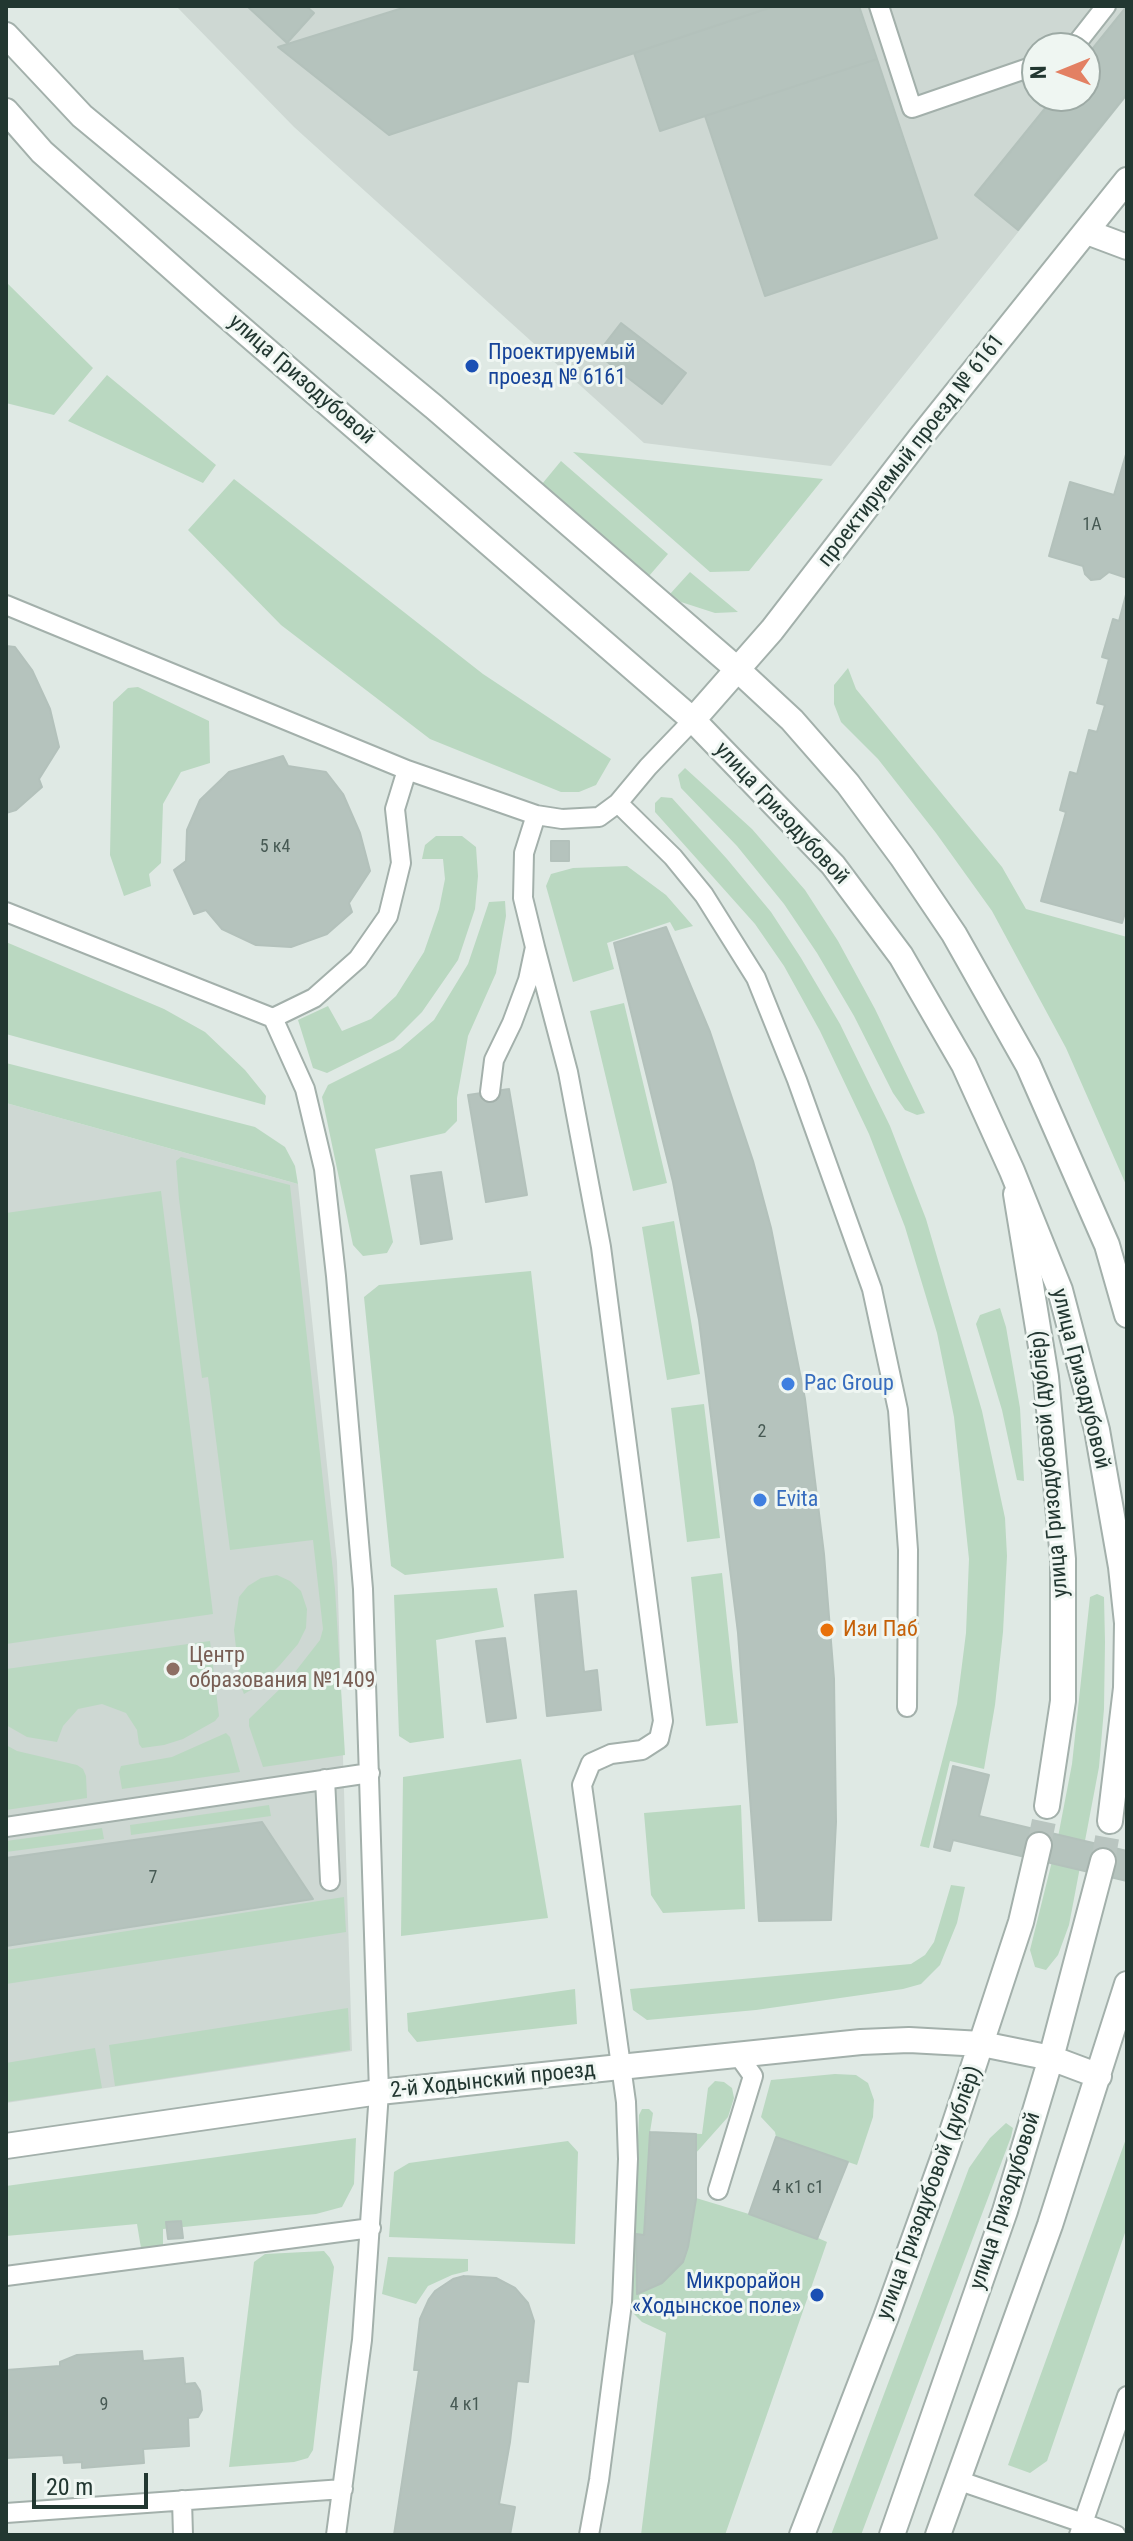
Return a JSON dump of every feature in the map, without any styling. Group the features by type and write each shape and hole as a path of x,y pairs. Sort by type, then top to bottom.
{"street":[{"path":"6,35 82,116 434,407 792,720 848,784 954,934 1028,1065 1107,1245 1127,1315"},
{"name":"улица Гризодубовой","path":"6,111 42,152 213,304 693,720 833,865 901,956 964,1065 1012,1171 1060,1290 1097,1430 1121,1567 1127,1623 1126,1688 1110,1821"},
{"name":"проектируемый проезд № 6161","path":"693,720 772,630 920,438 1127,180"},
{"path":"1087,232 1127,247"},
{"name":"улица Гризодубовой (дублёр)","path":"1012,1171 1046,1377 1063,1559 1063,1701 1047,1806"},
{"name":"улица Гризодубовой (дублёр)","path":"802,2535 886,2317 982,2044 1021,1922 1039,1845"},
{"name":"улица Гризодубовой","path":"892,2535 1005,2211 1051,2058 1103,1861"},
{"path":"938,2535 1050,2225 1127,1984"},
{"name":"2-й Ходынский проезд","path":"6,2146 379,2092 861,2042 909,2040 982,2044 1051,2058 1099,2076"}],"lane":[{"path":"879,6 912,108 1021,71"},
{"path":"1086,32 1106,6"},
{"path":"6,605 407,770 536,815 562,819 599,817 618,803 693,720"},
{"path":"273,1018 314,998 358,959 388,916 401,863 395,809 407,770"},
{"path":"618,803 673,857 704,895 756,978 797,1080 872,1289 898,1410 908,1550 907,1707"},
{"path":"536,815 524,853 523,898 568,1072 601,1247 663,1721 659,1739 642,1750 611,1754 591,1763 582,1785 622,2068 628,2159 622,2303 589,2535"},
{"path":"6,912 273,1018 305,1089 324,1169 363,1589 379,2092 362,2340 336,2535"},
{"path":"490,1092 494,1060 528,980 535,947"},
{"path":"6,1827 370,1773"},
{"path":"325,1779 330,1881"},
{"path":"718,2190 753,2076 738,2055"},
{"path":"6,2276 371,2228"},
{"path":"1081,2529 1127,2396"},
{"path":"957,2480 1081,2529 1116,2535"},
{"path":"6,2513 343,2489"},
{"path":"182,2500 183,2535"}],"shaded area":[{"path":"176,6 1127,6 1127,96 831,466 644,443 294,127"},
{"name":"Центр образования №1409","path":"6,1103 298,1184 337,1562 352,2051 6,2103"}],"green space":[{"path":"6,282 93,368 54,415 6,403"},
{"path":"107,375 216,465 203,483 68,421"},
{"path":"573,452 823,479 749,571 710,572"},
{"path":"561,461 668,554 649,576 542,484"},
{"path":"234,479 483,674 611,759 596,785 579,792 561,792 430,739 281,625 188,530"},
{"path":"690,572 738,612 715,613 681,602 670,594"},
{"path":"848,668 856,689 1002,867 1026,909 1127,937 1127,1187 1066,1048 992,911 878,759 841,722 834,704 834,685"},
{"path":"138,687 209,721 210,763 181,772 163,804 161,863 149,874 151,886 124,896 110,855 113,702 128,688"},
{"path":"685,768 752,829 805,890 838,941 875,1009 925,1113 917,1115 905,1110 893,1093 854,1016 784,904 737,846 681,788 678,775"},
{"path":"661,797 672,798 771,912 840,1024 890,1126 926,1219 982,1411 1005,1518 1007,1556 995,1705 984,1769 950,1761 929,1848 920,1846 957,1704 966,1633 969,1559 954,1417 937,1333 905,1227 869,1134 820,1031 784,966 755,924 655,812 655,803"},
{"path":"436,836 462,836 476,847 478,876 475,909 458,960 422,1012 394,1040 327,1073 313,1068 298,1020 328,1006 342,1031 371,1019 396,996 424,952 439,909 445,879 443,859 422,859 425,845"},
{"path":"627,866 666,895 693,926 675,931 670,922 607,943 614,969 573,982 546,886 551,874 573,868"},
{"path":"505,901 506,916 496,973 468,1036 457,1098 457,1121 445,1133 375,1149 393,1242 387,1253 363,1256 353,1245 322,1097 328,1085 400,1049 434,1020 468,964 489,902"},
{"path":"6,942 164,1009 205,1032 245,1070 266,1096 265,1105 6,1034"},
{"path":"624,1003 667,1183 633,1191 590,1011"},
{"path":"6,1063 255,1127 285,1147 295,1166 298,1184 6,1103"},
{"path":"181,1157 290,1185 335,1589 345,1755 263,1767 249,1726 249,1719 288,1681 320,1640 323,1629 313,1540 230,1550 208,1377 202,1378 179,1199 176,1161"},
{"path":"161,1191 213,1614 6,1644 6,1213"},
{"path":"674,1221 700,1374 667,1380 642,1227"},
{"path":"531,1271 564,1558 405,1575 391,1566 364,1297 379,1285"},
{"path":"1000,1308 1020,1408 1024,1481 1017,1480 1002,1410 976,1324 980,1315"},
{"path":"704,1404 720,1538 687,1542 671,1408"},
{"path":"722,1573 738,1723 706,1726 691,1577"},
{"path":"277,1575 301,1591 307,1609 306,1628 298,1644 280,1665 261,1684 244,1694 240,1684 234,1630 239,1597 248,1586 261,1578"},
{"path":"497,1588 504,1627 436,1640 444,1738 410,1743 399,1736 394,1595"},
{"path":"1097,1594 1104,1597 1105,1642 1099,1767 1069,1925 1058,1955 1046,1970 1035,1967 1030,1950 1058,1837 1072,1764 1090,1597"},
{"path":"210,1641 219,1716 183,1739 142,1748 137,1730 126,1713 102,1704 78,1709 63,1726 57,1742 27,1737 6,1725 6,1669"},
{"path":"226,1733 230,1737 240,1772 122,1789 121,1766 172,1757"},
{"path":"6,1745 17,1751 77,1765 86,1776 87,1798 6,1810"},
{"path":"521,1759 548,1918 401,1936 403,1777"},
{"path":"269,1805 271,1816 131,1835 130,1825"},
{"path":"741,1805 745,1909 663,1913 651,1895 644,1813"},
{"path":"102,1828 104,1839 6,1852 6,1841"},
{"path":"951,1885 965,1887 957,1923 940,1965 921,1984 756,2010 647,2020 633,2010 630,1989 911,1964 925,1955 934,1942"},
{"path":"344,1897 346,1932 6,1984 6,1950"},
{"path":"575,1989 577,2024 417,2042 408,2031 407,2013"},
{"path":"348,2008 350,2050 115,2086 109,2045"},
{"path":"95,2048 102,2088 6,2102 6,2063"},
{"path":"856,2075 868,2083 874,2100 873,2117 857,2165 848,2162 818,2238 827,2242 725,2535 641,2535 666,2333 642,2322 634,2314 630,2303 639,2115 642,2109 653,2113 650,2132 702,2134 708,2088 715,2081 724,2082 732,2088 734,2098 728,2117 695,2154 696,2198 749,2214 776,2137 761,2117 771,2080"},
{"path":"1006,2123 1013,2128 1011,2137 861,2535 831,2535 969,2168 990,2138"},
{"path":"1127,2136 1127,2227 1047,2461 1030,2473 1008,2465"},
{"path":"356,2138 354,2184 342,2207 316,2214 163,2229 163,2248 146,2256 141,2248 137,2224 6,2236 6,2186"},
{"path":"568,2141 578,2152 575,2244 389,2237 394,2172 409,2163"},
{"path":"324,2251 334,2267 313,2450 308,2458 294,2462 229,2467 254,2262 265,2254"},
{"path":"388,2257 468,2259 468,2271 428,2286 416,2304 382,2294"}],"building":[{"path":"247,6 306,6 314,13 287,43"},
{"path":"409,6 775,6 389,135 278,47"},
{"path":"775,6 859,6 877,59 660,131 634,53"},
{"path":"1127,6 1127,94 1018,230 975,195 1042,112 1101,112 1101,38"},
{"path":"877,59 937,238 765,296 705,116"},
{"path":"621,323 686,373 662,404 597,354"},
{"path":"1127,451 1127,578 1109,572 1100,579 1091,580 1083,566 1049,556 1070,482 1114,495"},
{"path":"1127,591 1127,906 1122,923 1041,901 1066,812 1060,810 1070,772 1077,774 1089,730 1097,732 1105,705 1097,703 1109,659 1102,657 1113,619 1119,621"},
{"path":"6,646 15,647 32,670 50,709 59,747 39,779 42,787 16,810 6,813"},
{"path":"283,756 288,766 326,772 343,794 360,833 370,871 349,903 352,912 327,934 291,947 256,945 222,929 206,910 194,914 174,870 186,861 187,830 200,800 229,772"},
{"path":"551,841 569,841 569,861 551,861"},
{"path":"666,927 710,1032 753,1161 771,1228 805,1399 824,1554 834,1679 836,1822 831,1920 759,1921 738,1633 699,1320 673,1182 614,943"},
{"path":"509,1089 527,1195 486,1202 468,1095"},
{"path":"441,1172 452,1239 421,1244 411,1176"},
{"path":"576,1591 584,1672 597,1670 601,1710 547,1716 535,1595"},
{"path":"505,1638 516,1718 487,1722 476,1641"},
{"path":"953,1766 989,1775 979,1816 1127,1851 1127,1881 953,1840 950,1851 934,1847"},
{"path":"262,1822 313,1899 6,1946 6,1858"},
{"path":"650,2132 696,2134 696,2199 683,2262 662,2283 637,2294 636,2234 644,2235"},
{"path":"776,2137 848,2162 817,2239 749,2214"},
{"path":"181,2221 183,2238 168,2239 166,2222"},
{"path":"464,2276 496,2278 515,2288 528,2303 534,2321 528,2382 517,2381 499,2504 515,2507 510,2535 394,2535 419,2370 414,2370 420,2319 435,2291"},
{"path":"142,2351 143,2361 183,2358 185,2384 195,2383 200,2391 202,2410 198,2417 188,2418 189,2446 143,2449 144,2463 82,2468 82,2462 64,2463 63,2455 6,2458 6,2370 60,2366 60,2362 77,2355"}],"tunnel":[{"path":"1039,1845 1047,1806"},
{"path":"1103,1861 1110,1821"}],"place":[{"name":"Проектируемый проезд № 6161","path":"472,366"},
{"name":"Pac Group","path":"788,1384"},
{"name":"Evita","path":"760,1500"},
{"name":"Изи Паб","path":"827,1630"},
{"name":"Центр образования №1409","path":"173,1669"},
{"name":"Микрорайон «Ходынское поле»","path":"817,2295"}]}
